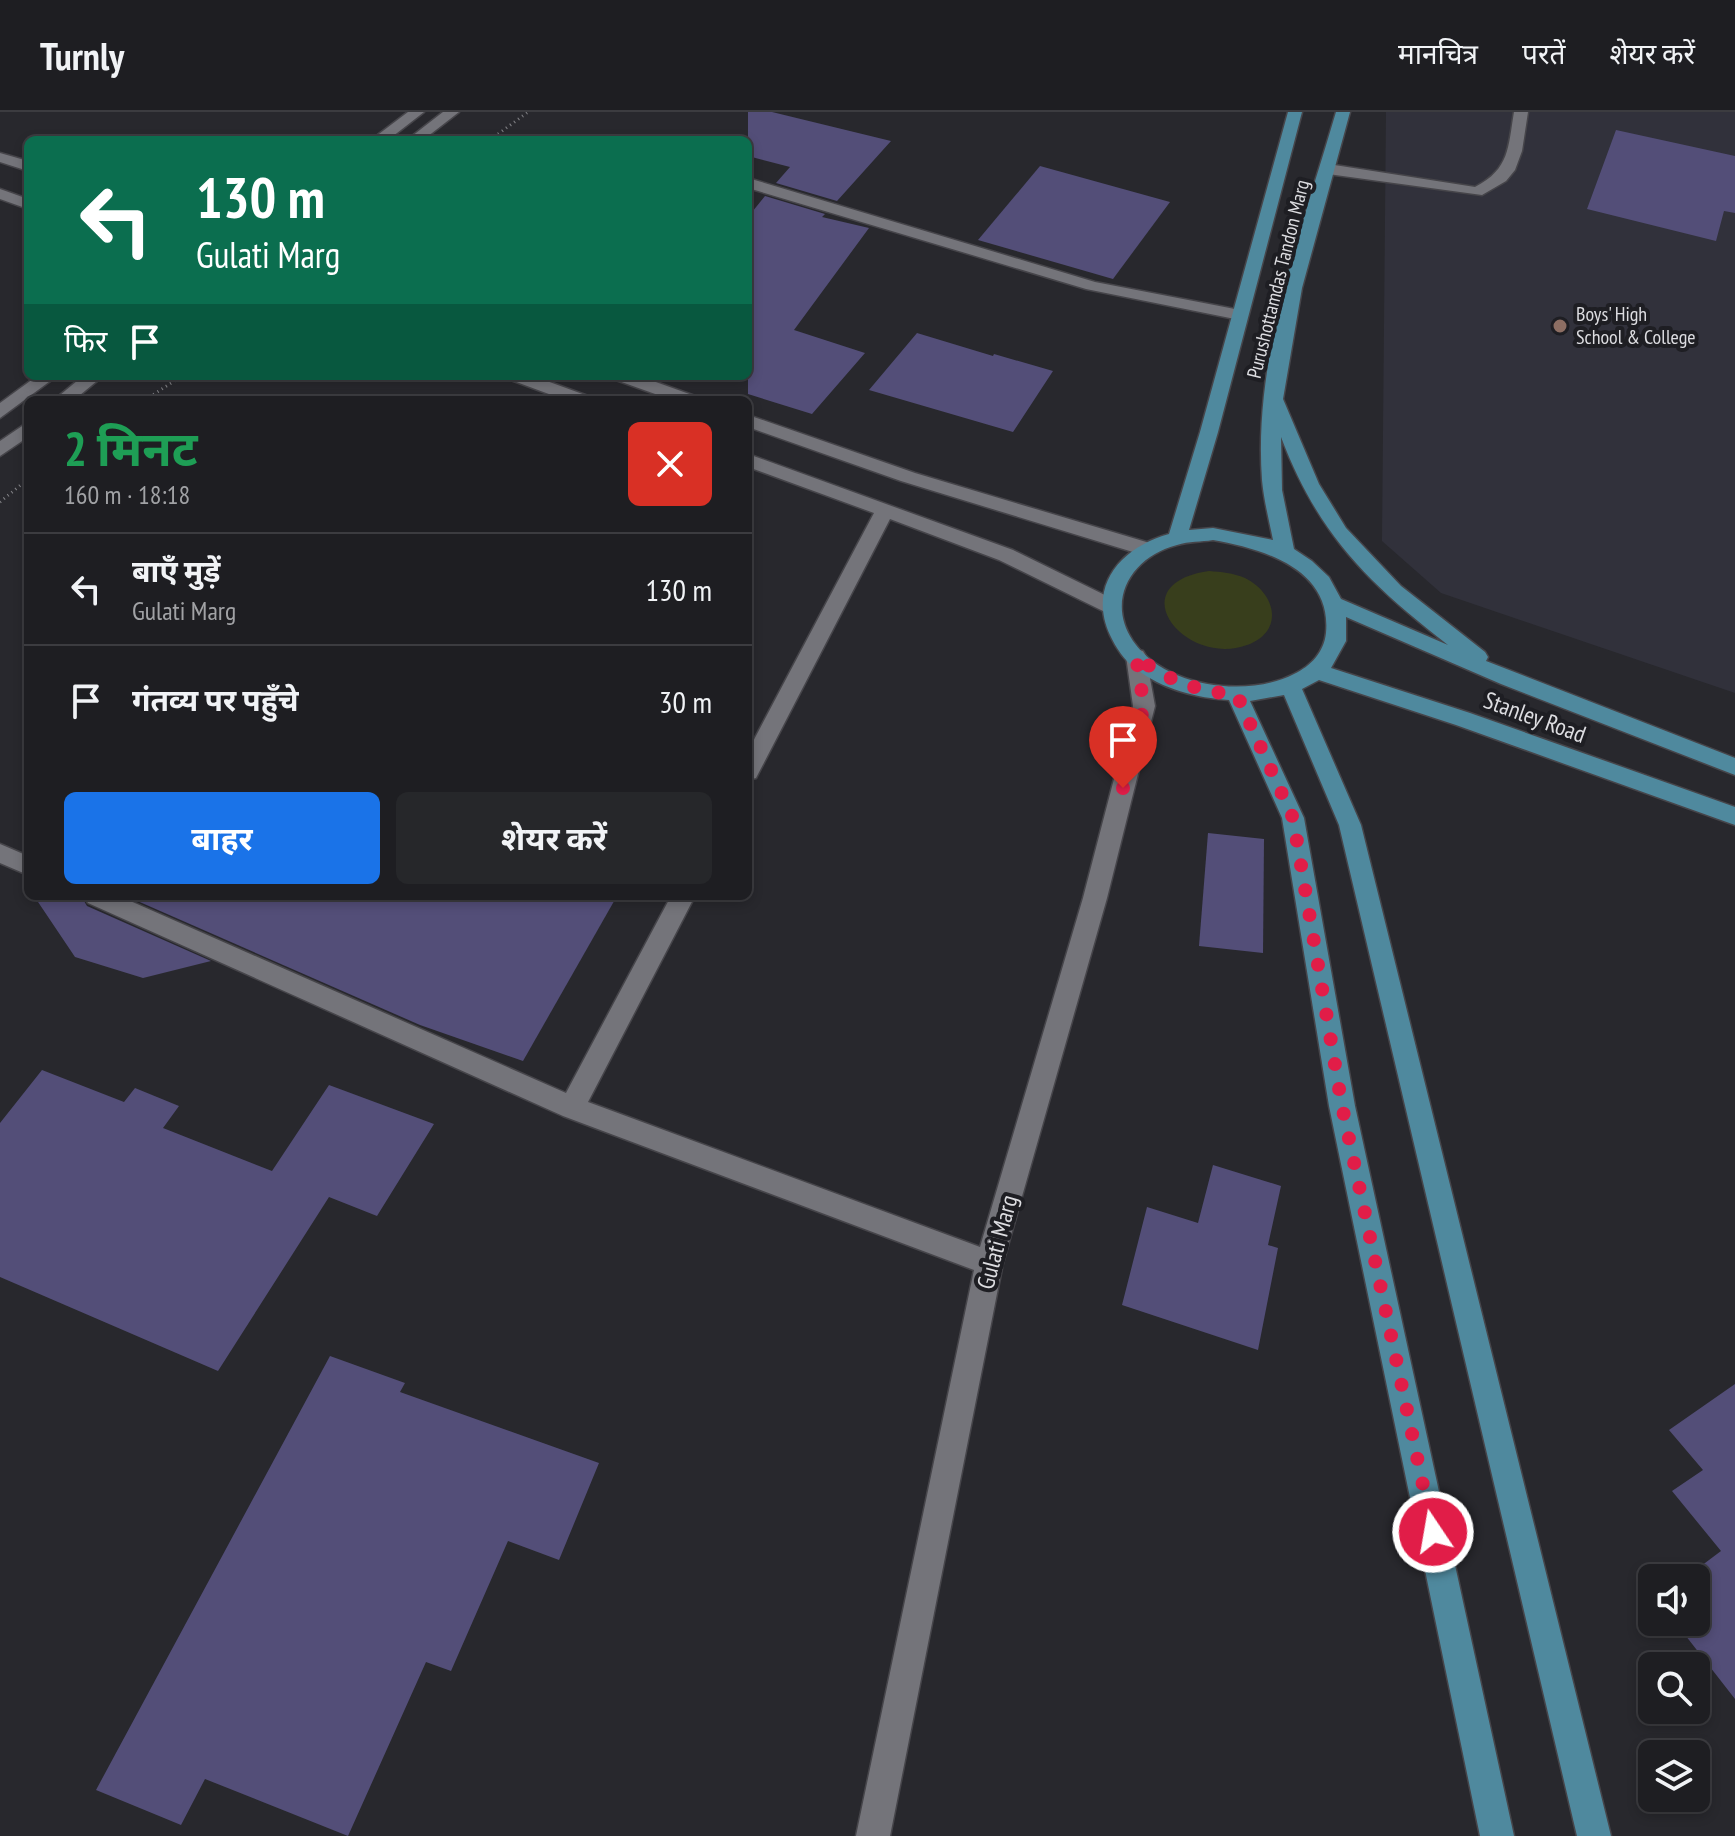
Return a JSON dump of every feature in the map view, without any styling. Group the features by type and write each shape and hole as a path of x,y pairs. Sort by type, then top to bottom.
{"main road":[{"name":"Purushottamdas Tandon Marg","path":"1177,538 1197,480 1272,188 1295,112"},
{"name":"Purushottamdas Tandon Marg","path":"1285,553 1271,472 1273,394 1287,320 1343,112"},
{"path":"1273,394 1323,509 1346,543 1407,601 1508,679"},
{"path":"1213,534 1250,540 1285,553 1307,567 1323,584 1335,604 1339,628 1333,652 1316,671 1290,686 1265,693 1237,695 1181,684 1156,672 1136,656 1117,632 1110,606 1114,584 1126,564 1146,549 1177,538 1213,534"},
{"name":"Stanley Road","path":"1335,604 1508,679 1735,767"},
{"name":"Stanley Road","path":"1316,671 1463,719 1735,816"},
{"path":"1290,686 1350,825 1594,1836"},
{"path":"1237,695 1293,818 1342,1106 1497,1836"}],"street":[{"path":"381,136 417,112"},
{"path":"419,136 452,112"},
{"path":"1328,169 1477,192 1499,183 1509,172 1521,112"},
{"path":"0,157 24,165"},
{"path":"752,184 1092,286 1240,315"},
{"path":"0,194 24,203"},
{"path":"0,412 43,380"},
{"path":"68,396 89,380"},
{"path":"528,380 571,396"},
{"path":"633,380 678,396"},
{"path":"752,422 908,477 1146,549"},
{"path":"0,450 24,431"},
{"path":"752,461 1006,555 1110,606"},
{"path":"752,764 885,510"},
{"name":"Gulati Marg","path":"873,1836 989,1263 1095,898 1144,706 1136,656"},
{"path":"0,853 24,864"},
{"path":"105,900 572,1108 989,1263"},
{"path":"572,1108 681,900"}],"path":[{"path":"495,136 528,112"},
{"path":"151,396 176,380"},
{"path":"0,502 24,482"}],"shaded area":[{"name":"Boys' High School & College","path":"1386,112 1735,112 1735,693 1441,593 1382,541"}],"green space":[{"path":"1209,571 1245,578 1264,593 1272,613 1267,631 1259,639 1247,645 1224,649 1202,645 1184,635 1171,622 1165,606 1168,591 1182,579"}],"building":[{"path":"748,112 772,112 891,141 837,201 776,183 790,167 752,157 752,136 748,136"},
{"path":"1616,130 1735,156 1735,213 1724,211 1716,241 1587,209"},
{"path":"1040,166 1170,202 1113,279 978,240"},
{"path":"765,196 825,214 822,217 869,228 794,330 865,353 812,414 748,394 748,380 752,380 752,212"},
{"path":"917,333 1053,371 1013,432 869,390"},
{"path":"1208,833 1264,839 1263,953 1199,946"},
{"path":"37,900 83,900 87,906 211,961 143,978 75,957"},
{"path":"135,900 615,900 523,1061 420,1025"},
{"path":"42,1070 124,1102 135,1088 179,1106 163,1128 272,1171 329,1085 434,1124 377,1216 329,1197 218,1371 0,1277 0,1123"},
{"path":"1213,1165 1281,1186 1268,1245 1278,1248 1258,1350 1122,1305 1147,1207 1198,1223"},
{"path":"330,1356 405,1383 400,1392 599,1463 559,1560 508,1541 451,1671 426,1662 348,1836 205,1779 181,1825 96,1790"},
{"path":"1735,1384 1735,1699 1710,1667 1710,1652 1698,1652 1686,1636 1710,1636 1710,1564 1704,1564 1721,1551 1672,1491 1703,1470 1669,1430"}],"place":[{"name":"Boys' High School & College","path":"1560,326"}],"route":[{"path":"1123,788 1144,706 1136,656 1156,672 1181,684 1208,692 1237,695 1293,818 1342,1106 1433,1532"}]}
